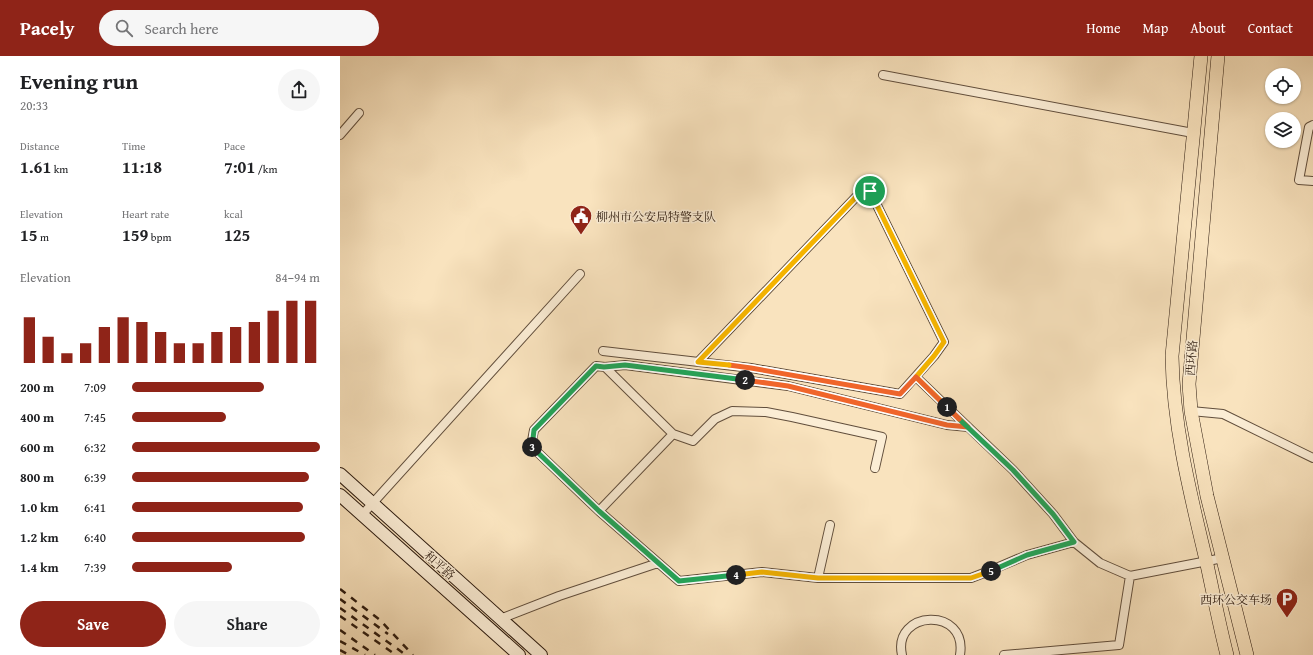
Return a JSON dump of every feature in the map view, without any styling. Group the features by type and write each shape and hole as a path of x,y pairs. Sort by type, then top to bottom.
{"main road":[{"name":"西环路","path":"1201,56 1172,356 1172,382 1190,499 1206,561 1227,655"},
{"name":"西环路","path":"1218,56 1189,384 1191,411 1207,496 1247,655"},
{"name":"和平路","path":"340,474 541,655"},
{"name":"和平路","path":"340,495 519,655"}],"street":[{"path":"883,75 1193,133"},
{"path":"340,135 359,113"},
{"path":"1313,125 1309,127 1299,180 1313,181"},
{"path":"603,351 698,362 751,368 900,394 934,356 944,342 870,191 856,197 698,362"},
{"path":"362,515 580,274"},
{"path":"968,427 947,425 788,386 625,365 604,367 596,366 534,430 531,446 599,511 679,581 762,572 818,578 971,578 1027,555 1074,542"},
{"path":"604,367 673,434 693,441 715,419 732,411 766,412 882,437 875,468"},
{"path":"916,377 1013,470 1053,514 1074,542 1100,563 1130,576 1223,558"},
{"path":"1191,411 1223,414 1313,458"},
{"path":"599,511 673,434"},
{"path":"818,578 830,525"},
{"path":"500,619 559,596 658,563"},
{"path":"1004,655 1118,645 1130,576"},
{"path":"902,655 902,641 906,632 912,625 930,619 939,620 948,624 955,630 959,638 961,649 960,655"}],"railway":[{"path":"340,589 380,620 413,655"},
{"path":"340,599 388,634"},
{"path":"340,608 406,655"},
{"path":"340,616 396,655"},
{"path":"340,630 375,655"},
{"path":"340,641 365,655"},
{"path":"340,650 349,655"}],"place":[{"name":"柳州市公安局特警支队","path":"581,236"},
{"name":"西环公交车场","path":"1287,618"}],"route":[{"path":"870,191 856,197 698,362 751,368 900,394 916,377 1013,470 1053,514 1074,542 1027,555 971,578 818,578 762,572 679,581 599,511 531,446 534,430 596,366 604,367 625,365 788,386 947,425 968,427 916,377 944,342 870,191"}]}
